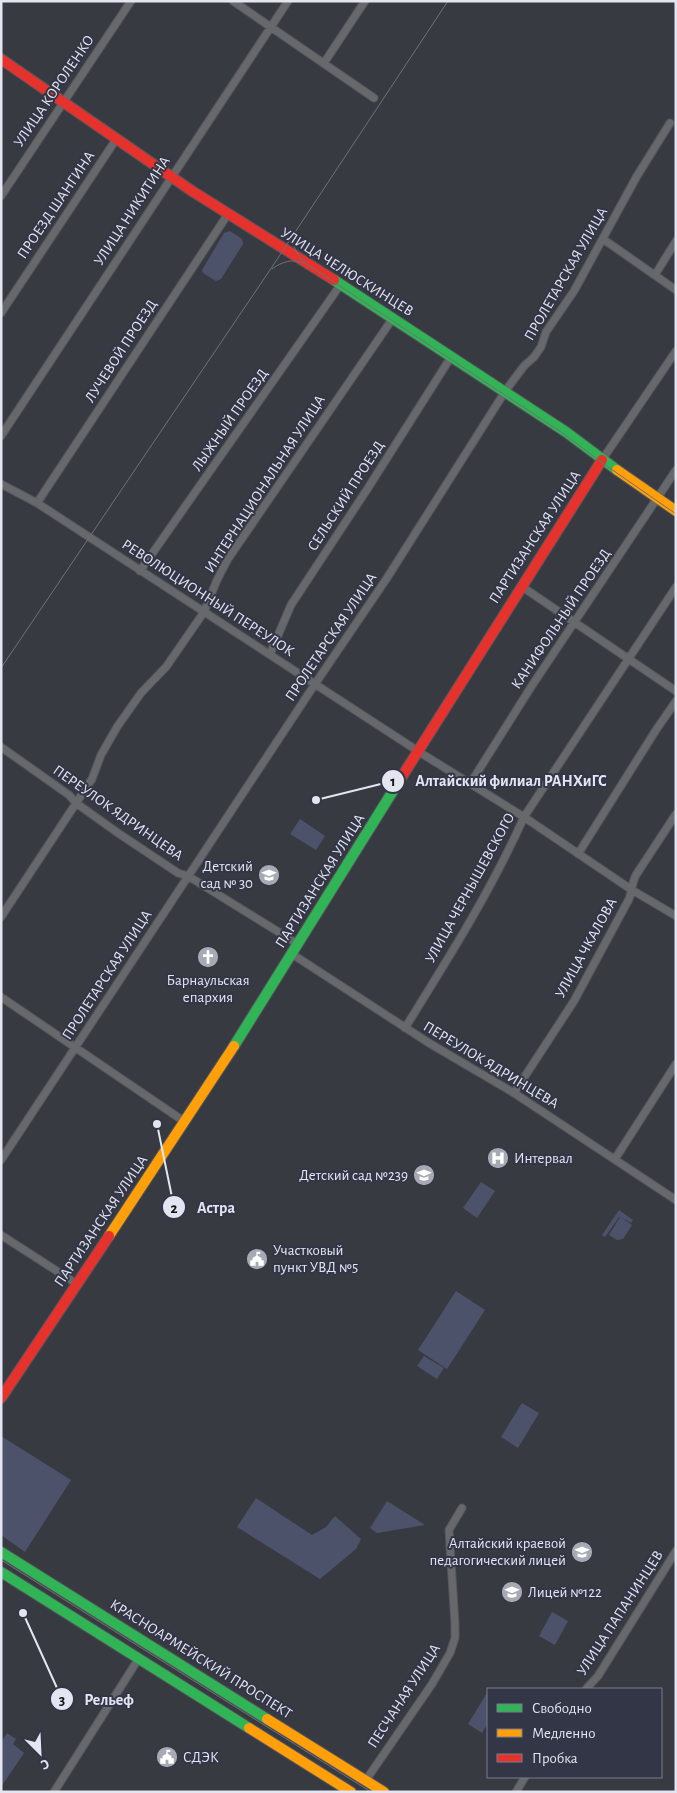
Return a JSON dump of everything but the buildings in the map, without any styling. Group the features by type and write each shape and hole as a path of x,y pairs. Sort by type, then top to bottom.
{"main road":[{"name":"УЛИЦА ЧЕЛЮСКИНЦЕВ","path":"1,59 228,214 341,284 566,432 602,460 676,510"},
{"name":"ПАРТИЗАНСКАЯ УЛИЦА","path":"1,1398 185,1122 602,460"},
{"name":"КРАСНОАРМЕЙСКИЙ ПРОСПЕКТ","path":"1,1552 384,1792"},
{"path":"1,1572 350,1792"},
{"path":"188,1690 198,1675"}],"street":[{"name":"УЛИЦА КОРОЛЕНКО","path":"1,196 131,1"},
{"path":"233,1 374,98"},
{"name":"УЛИЦА НИКИТИНА","path":"1,436 288,1"},
{"path":"324,63 366,1"},
{"name":"ПРОЛЕТАРСКАЯ УЛИЦА","path":"1,1160 387,578 505,392 541,347 546,332 574,291 637,176 670,123"},
{"name":"ПРОЕЗД ШАНГИНА","path":"1,313 117,138"},
{"name":"ЛУЧЕВОЙ ПРОЕЗД","path":"37,503 228,214"},
{"path":"603,239 676,290"},
{"path":"655,275 676,242"},
{"name":"ЛЫЖНЫЙ ПРОЕЗД","path":"140,571 341,284"},
{"name":"ИНТЕРНАЦИОНАЛЬНАЯ УЛИЦА","path":"1,917 92,779 102,755 118,727 141,693 166,668 204,612 228,559 392,318"},
{"name":"ПАРТИЗАНСКАЯ УЛИЦА","path":"602,460 676,351"},
{"name":"СЕЛЬСКИЙ ПРОЕЗД","path":"270,654 291,605 451,357"},
{"name":"КАНИФОЛЬНЫЙ ПРОЕЗД","path":"470,784 531,687 676,470"},
{"name":"РЕВОЛЮЦИОННЫЙ ПЕРЕУЛОК","path":"1,484 37,503 417,751 524,817 632,890 676,916"},
{"path":"521,586 676,691"},
{"name":"УЛИЦА ЧЕРНЫШЕВСКОГО","path":"405,1028 462,937 508,852 524,817 676,587"},
{"path":"578,854 676,701"},
{"name":"ПЕРЕУЛОК ЯДРИНЦЕВА","path":"1,746 69,795 76,803 178,873 188,876 298,944"},
{"name":"УЛИЦА ЧКАЛОВА","path":"514,1093 574,1001 629,899 633,880 676,814"},
{"name":"ПЕРЕУЛОК ЯДРИНЦЕВА","path":"292,954 405,1028 514,1093 676,1200"},
{"path":"1,997 185,1122"},
{"path":"615,1159 676,1064"},
{"path":"1,1235 77,1284"},
{"name":"ПЕСЧАНАЯ УЛИЦА","path":"366,1780 432,1684 450,1653 455,1638 455,1624 449,1530 462,1508"},
{"name":"УЛИЦА ПАПАНИНЦЕВ","path":"587,1688 598,1676 676,1551"},
{"path":"54,1792 139,1658"},
{"path":"516,1792 524,1778"}],"shaded area":[{"path":"230,231 242,239 243,244 221,279 216,281 203,273 202,270 224,233"},
{"path":"300,819 325,836 316,850 290,834"},
{"path":"481,1182 495,1191 477,1218 463,1208"},
{"path":"619,1210 633,1220 631,1223 621,1217 632,1225 623,1239 617,1240 609,1235 619,1217 605,1237 602,1235"},
{"path":"456,1291 485,1310 447,1369 418,1350"},
{"path":"424,1356 444,1368 437,1379 417,1366"},
{"path":"522,1403 539,1413 518,1448 501,1437"},
{"path":"1,1436 71,1480 25,1552 1,1535"},
{"path":"256,1498 312,1535 326,1527 335,1516 361,1539 356,1549 320,1579 237,1527"},
{"path":"387,1501 425,1525 377,1533 370,1528"},
{"path":"552,1612 568,1621 555,1645 539,1636"},
{"path":"487,1693 487,1725 482,1733 468,1724"},
{"path":"7,1733 16,1739 13,1744 24,1753 1,1787 1,1742"}],"tram line":[{"path":"1,668 276,261 448,1"},
{"path":"293,235 296,252 308,265 564,434 676,514"},
{"path":"272,269 279,264 287,262 296,261 304,263"},
{"path":"1,1560 371,1792"}],"traffic: fast":[{"path":"334,280 566,432 617,470"},
{"path":"234,1046 396,786"},
{"path":"1,1552 267,1719"},
{"path":"1,1572 249,1728"}],"traffic: slow":[{"path":"617,470 676,511"},
{"path":"109,1236 234,1046"},
{"path":"267,1719 384,1792"},
{"path":"249,1728 351,1792"}],"traffic: jam":[{"path":"1,59 192,191 334,280"},
{"path":"396,786 602,460"},
{"path":"1,1398 109,1236"}],"place":[{"name":"Алтайский филиал РАНХиГС","path":"316,800"},
{"name":"Детский сад № 30","path":"269,875"},
{"name":"Барнаульская епархия","path":"208,957"},
{"name":"Астра","path":"157,1124"},
{"name":"Интервал","path":"498,1158"},
{"name":"Детский сад №239","path":"424,1175"},
{"name":"Участковый пункт УВД №5","path":"257,1259"},
{"name":"Алтайский краевой педагогический лицей","path":"582,1552"},
{"name":"Лицей №122","path":"512,1592"},
{"name":"Рельеф","path":"23,1613"},
{"name":"СДЭК","path":"167,1757"}]}
